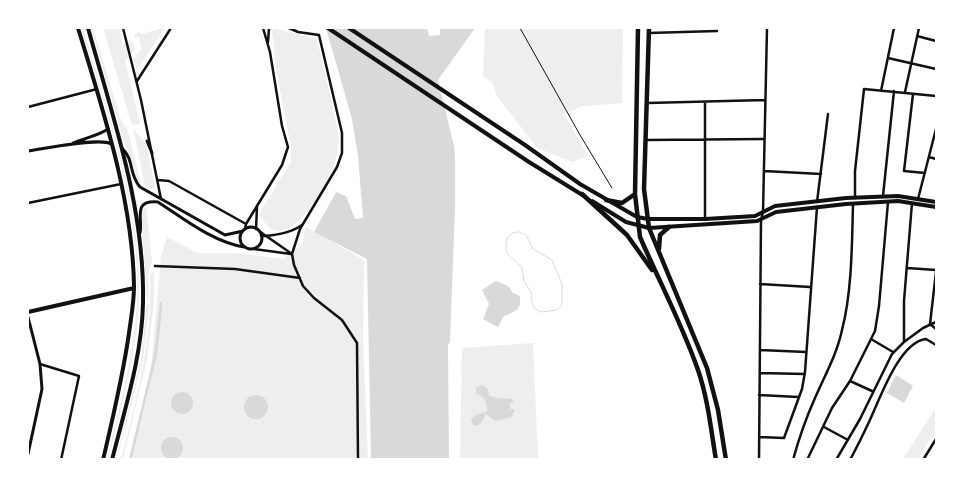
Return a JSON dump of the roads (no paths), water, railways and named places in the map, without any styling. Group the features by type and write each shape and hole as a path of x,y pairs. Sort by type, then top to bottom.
{"main road":[{"path":"78,28 97,89 121,184 130,238 134,288 120,389 103,460"},
{"path":"88,28 122,148 139,236 143,304 129,394 112,460"},
{"path":"328,28 529,162 626,222 638,226 649,228 757,221 776,212 898,201 936,207"},
{"path":"349,28 606,200 637,217 648,219 705,219 755,216 775,206 883,196 898,196 936,202"},
{"path":"638,28 635,194 638,226 640,237 698,371 709,414 716,460"},
{"path":"649,30 644,189 649,228 707,368 718,410 726,460"},
{"path":"582,194 627,235 657,277"},
{"path":"606,200 622,203 635,194"},
{"path":"659,253 660,235 669,227"},
{"path":"28,312 134,288"}],"street":[{"path":"123,28 137,81 161,199"},
{"path":"137,81 171,28"},
{"path":"244,247 240,237 282,166 288,147 282,126 268,44 263,28"},
{"path":"268,44 269,28"},
{"path":"289,28 298,32 319,34 342,133 342,153 337,167 303,224 292,254 294,265 303,286 314,298 342,320 357,343 358,460"},
{"path":"759,460 761,220 763,212 767,28"},
{"path":"881,91 894,28"},
{"path":"905,93 919,28"},
{"path":"649,30 717,31"},
{"path":"917,36 936,41"},
{"path":"888,58 936,69"},
{"path":"28,107 97,89"},
{"path":"854,198 864,89 936,96"},
{"path":"883,196 894,92"},
{"path":"914,94 904,171 925,173"},
{"path":"646,103 765,100"},
{"path":"705,102 705,219"},
{"path":"817,202 828,114"},
{"path":"72,144 108,129"},
{"path":"918,199 936,129"},
{"path":"645,140 764,139"},
{"path":"72,144 84,141"},
{"path":"28,151 105,141 112,144"},
{"path":"147,142 152,153"},
{"path":"122,148 128,154 134,180 140,187 225,235 249,228 258,230 292,254"},
{"path":"929,158 936,159"},
{"path":"764,171 820,174"},
{"path":"158,180 168,182 246,224"},
{"path":"28,203 121,184"},
{"path":"139,236 141,227 139,213 144,204 150,201 158,202 232,245 292,254"},
{"path":"808,458 832,408 850,381 875,331 888,202"},
{"path":"793,460 815,397 831,363 843,330 848,292 853,204"},
{"path":"904,342 912,204"},
{"path":"254,249 261,241 258,230 257,206"},
{"path":"759,436 784,438 799,397 804,374 817,207"},
{"path":"264,236 276,236 296,229 303,224"},
{"path":"155,266 234,269 300,278"},
{"path":"907,268 936,271 930,324"},
{"path":"760,284 810,287"},
{"path":"28,317 40,364 42,389 28,454"},
{"path":"836,460 893,352 904,342 936,322"},
{"path":"930,324 936,329"},
{"path":"871,338 893,352"},
{"path":"850,460 893,371 902,357 915,342 922,339 926,339 936,346"},
{"path":"760,350 806,352"},
{"path":"40,364 79,376 61,460"},
{"path":"760,373 804,374"},
{"path":"850,381 872,391"},
{"path":"759,395 799,397"},
{"path":"824,427 848,440"},
{"path":"923,460 936,438"}],"lane":[{"path":"520,28 612,188"}],"waterway":[{"path":"519,232 526,235 533,249 552,260 562,284 562,305 557,310 542,312 535,309 532,303 531,292 524,281 522,268 507,253 507,238 513,233 519,232"}]}
